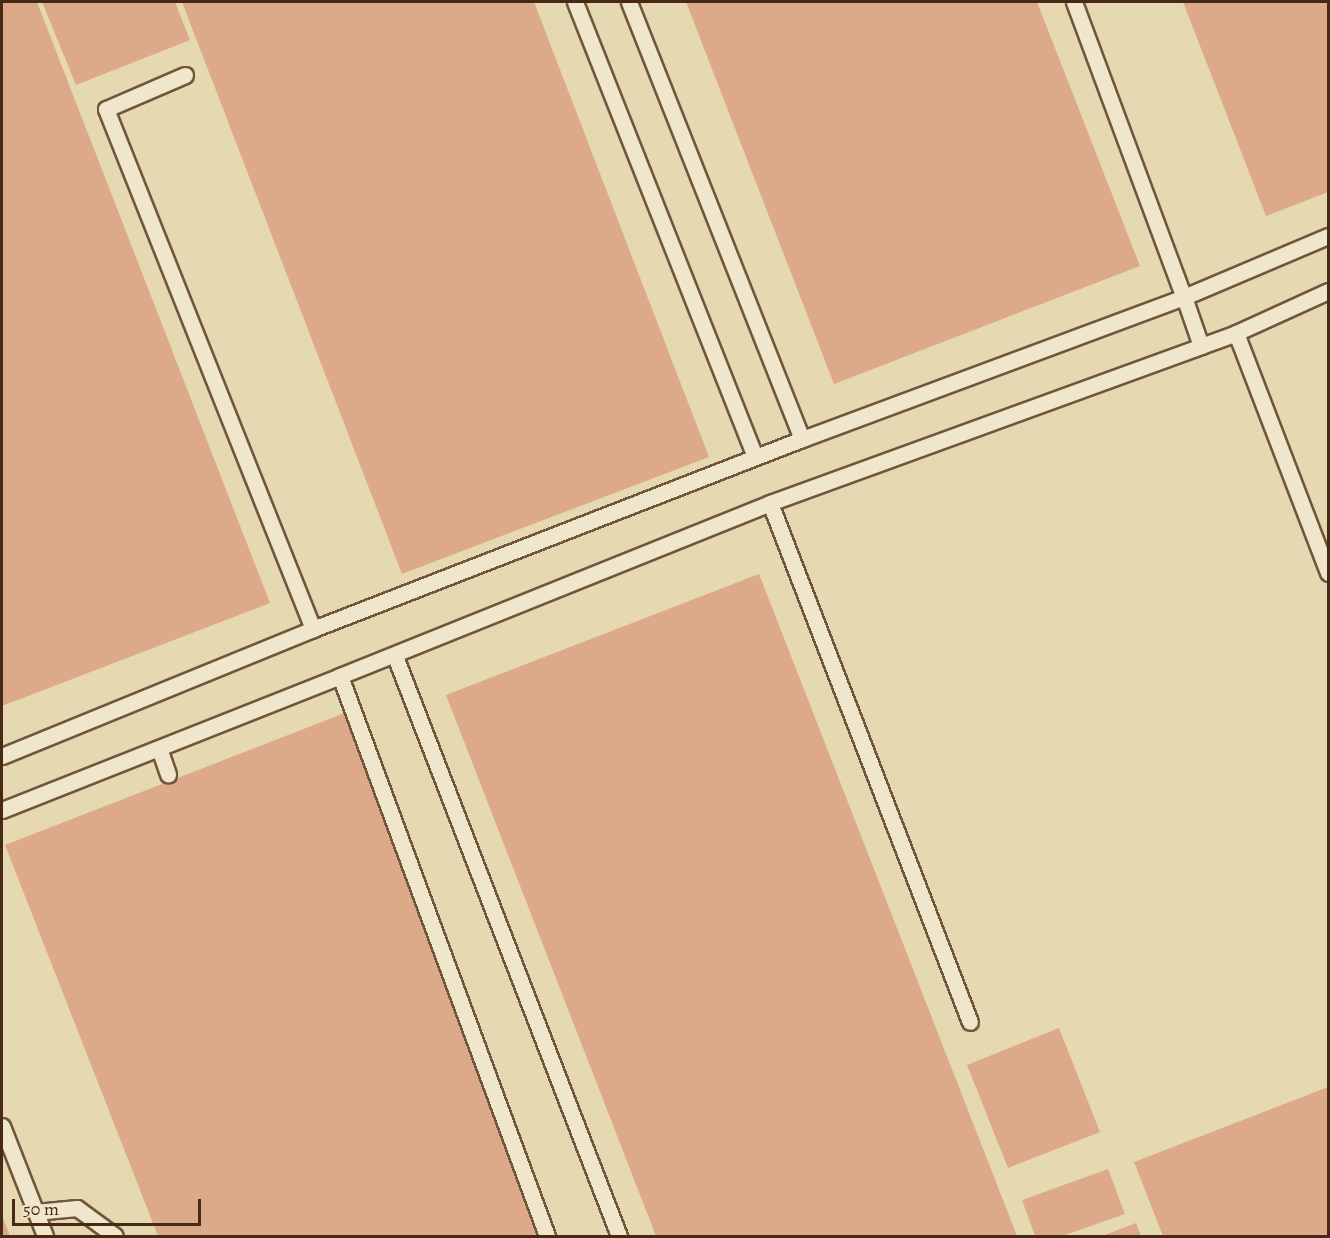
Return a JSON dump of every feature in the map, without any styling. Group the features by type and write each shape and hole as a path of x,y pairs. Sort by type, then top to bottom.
{"lane":[{"path":"575,2 755,457"},
{"path":"629,2 802,440"},
{"path":"1074,2 1201,346"},
{"path":"185,75 106,109 314,629"},
{"path":"2,756 314,629 755,457 1184,297 1329,236"},
{"path":"2,810 395,656 577,578 770,503 1236,333 1329,291"},
{"path":"1236,333 1329,573"},
{"path":"770,503 970,1022"},
{"path":"395,656 619,1236"},
{"path":"340,676 547,1236"},
{"path":"159,748 168,774"},
{"path":"2,1126 45,1236"},
{"path":"35,1212 77,1208 115,1236"}],"building":[{"path":"2,2 37,2 270,603 2,706"},
{"path":"42,2 175,2 190,40 76,85"},
{"path":"182,2 534,2 709,457 402,574"},
{"path":"686,2 1037,2 1140,266 834,384"},
{"path":"1183,2 1328,2 1328,192 1266,216"},
{"path":"759,574 1017,1236 656,1236 446,695"},
{"path":"350,711 555,1236 158,1236 5,845"},
{"path":"1059,1028 1100,1132 1008,1168 967,1065"},
{"path":"1328,1087 1328,1236 1163,1236 1134,1162"},
{"path":"1108,1169 1125,1214 1062,1236 1035,1236 1022,1200"},
{"path":"2,1215 10,1236 2,1236"},
{"path":"1136,1223 1141,1236 1102,1236"}]}
